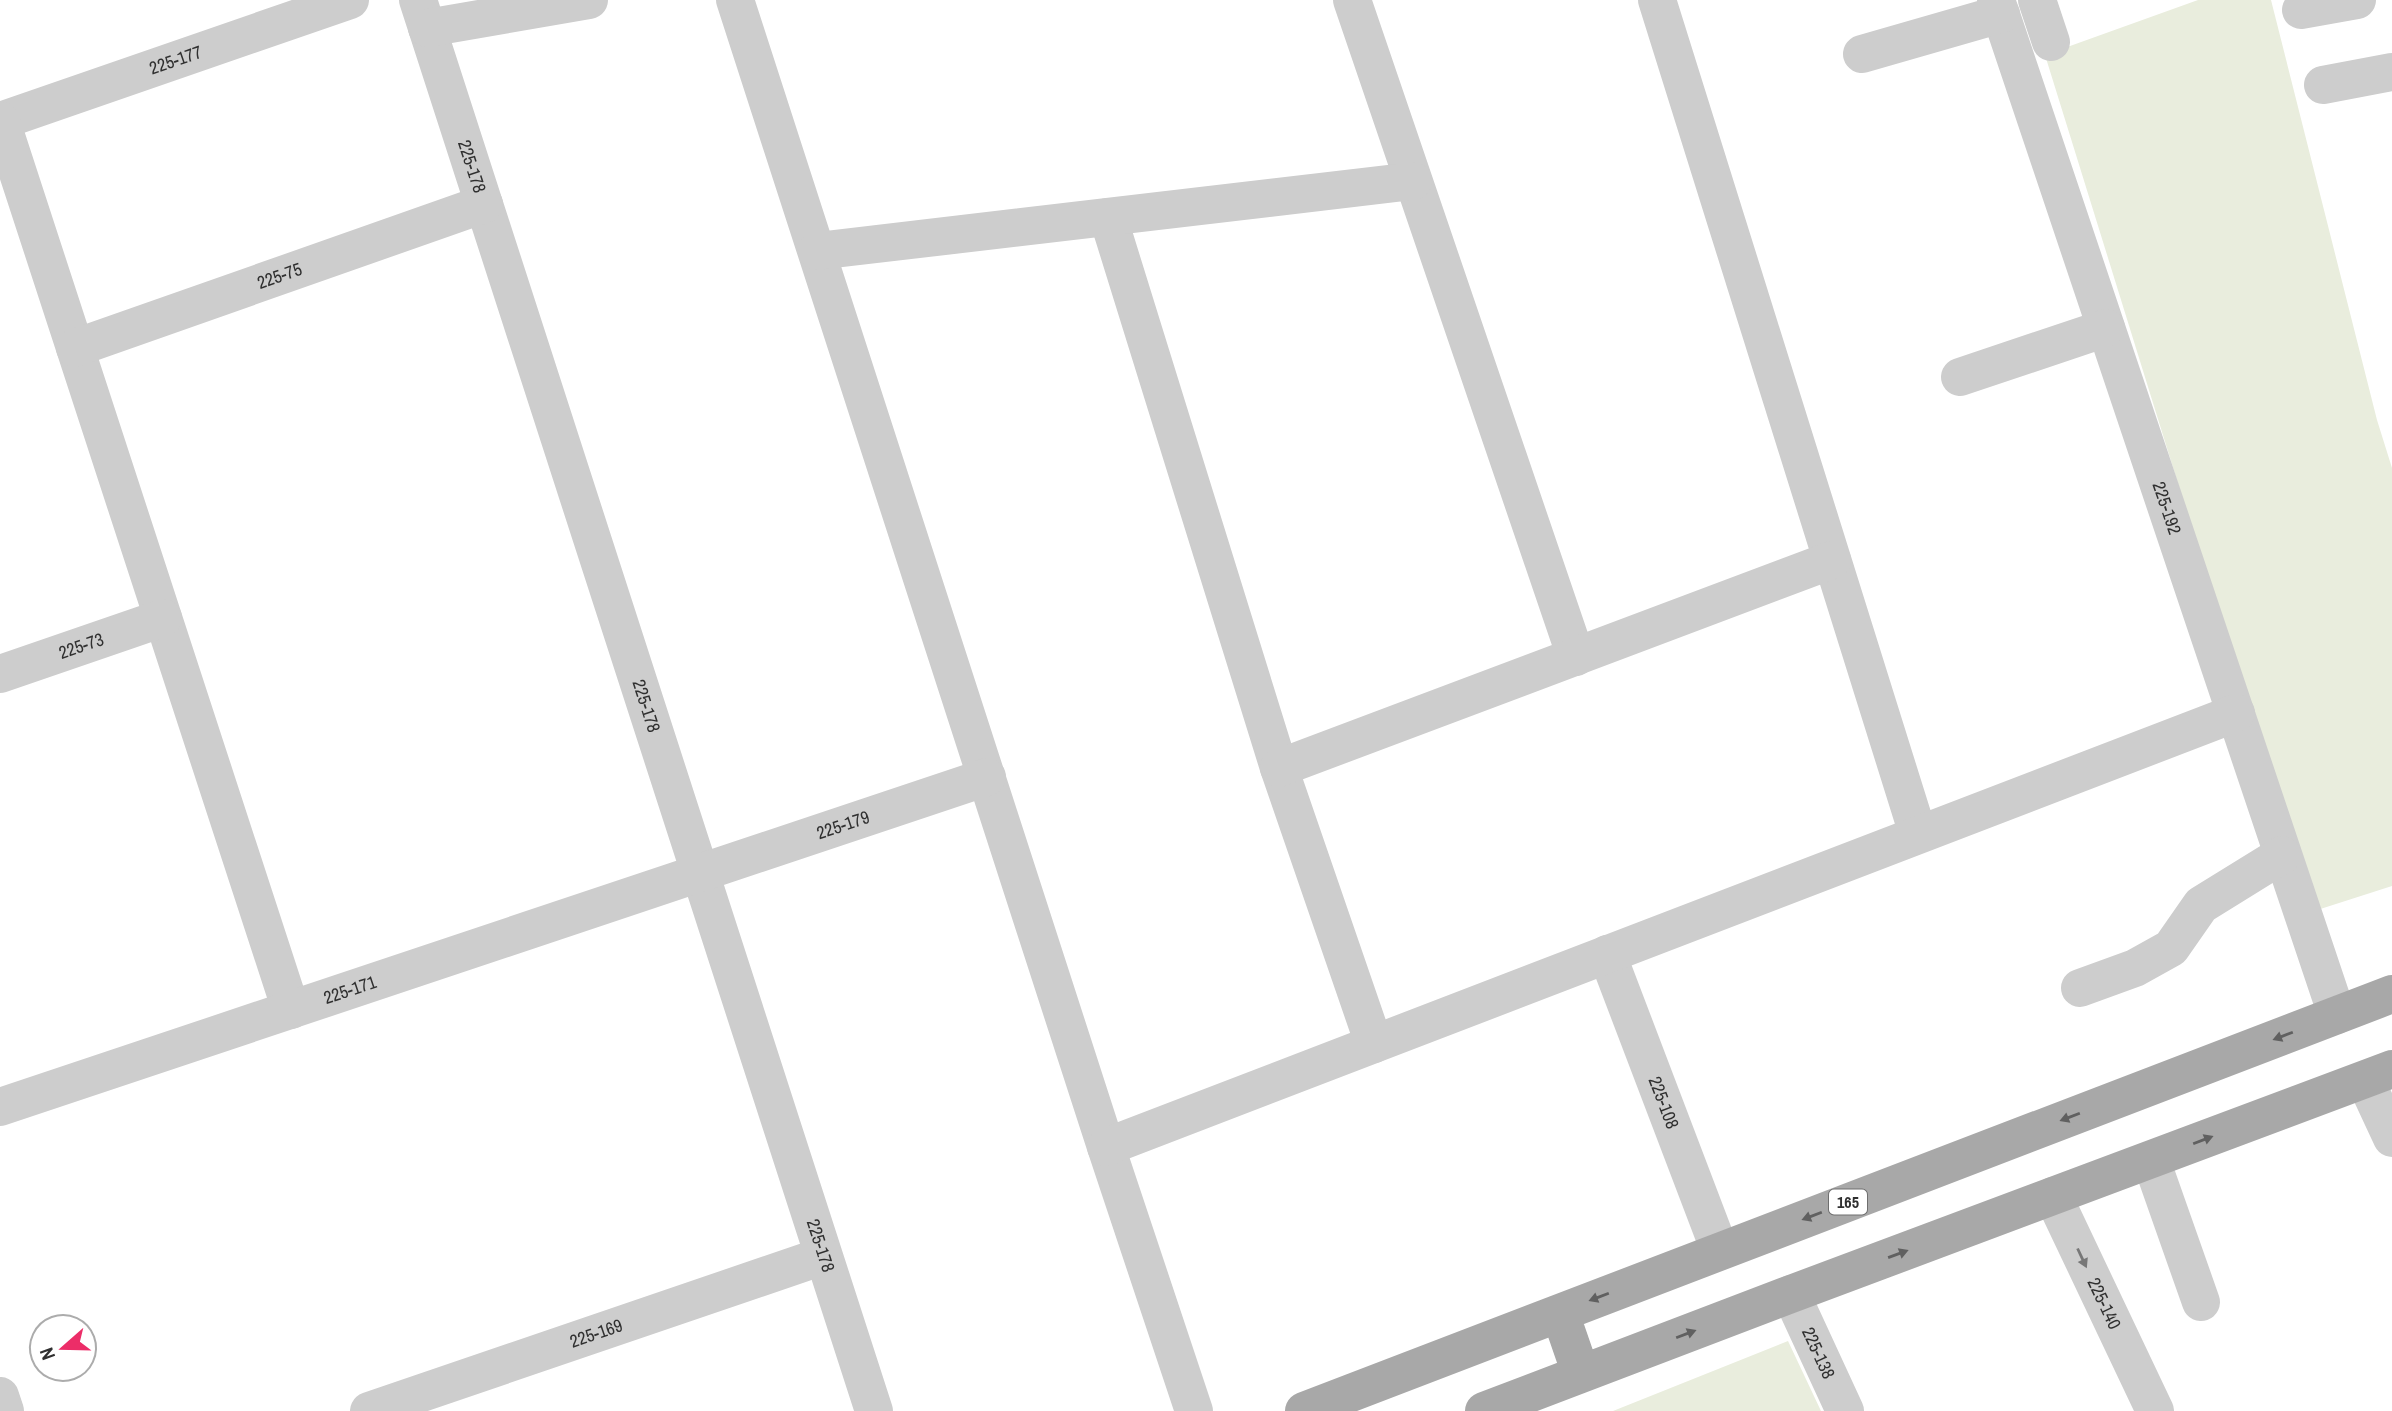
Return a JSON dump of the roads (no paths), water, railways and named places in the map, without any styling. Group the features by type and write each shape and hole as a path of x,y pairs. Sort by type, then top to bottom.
{"main road":[{"name":"165","path":"1304,1411 2392,994"},
{"path":"1485,1411 1528,1404 1581,1374 2379,1074"},
{"path":"1560,1312 1581,1374"}],"street":[{"name":"225-177","path":"0,121 350,0"},
{"path":"423,14 589,0"},
{"path":"735,0 1194,1411"},
{"path":"1352,0 1576,657"},
{"path":"1657,0 1918,834"},
{"path":"2037,0 2051,42"},
{"path":"2301,10 2357,0"},
{"path":"1862,54 1999,7"},
{"name":"225-192","path":"1999,7 2337,1015"},
{"name":"225-178","path":"423,14 874,1411"},
{"path":"2323,85 2392,72"},
{"path":"0,121 291,1010"},
{"path":"817,251 1413,181"},
{"name":"225-75","path":"75,348 484,204"},
{"path":"1108,217 1279,768 1374,1044"},
{"path":"1960,377 2106,328"},
{"path":"1279,768 1832,561"},
{"name":"225-73","path":"0,674 163,618"},
{"path":"1106,1147 2236,713"},
{"name":"225-179","path":"700,873 987,776"},
{"path":"2080,988 2135,968 2171,948 2201,905 2282,855"},
{"name":"225-171","path":"0,1107 700,873"},
{"name":"225-108","path":"1607,954 1720,1251"},
{"path":"2379,1074 2392,1138"},
{"path":"2151,1160 2201,1302"},
{"name":"225-140","path":"2053,1196 2155,1411"},
{"name":"225-169","path":"369,1411 418,1403 823,1256"},
{"name":"225-138","path":"1791,1294 1844,1411"},
{"path":"0,1396 5,1411"}]}
